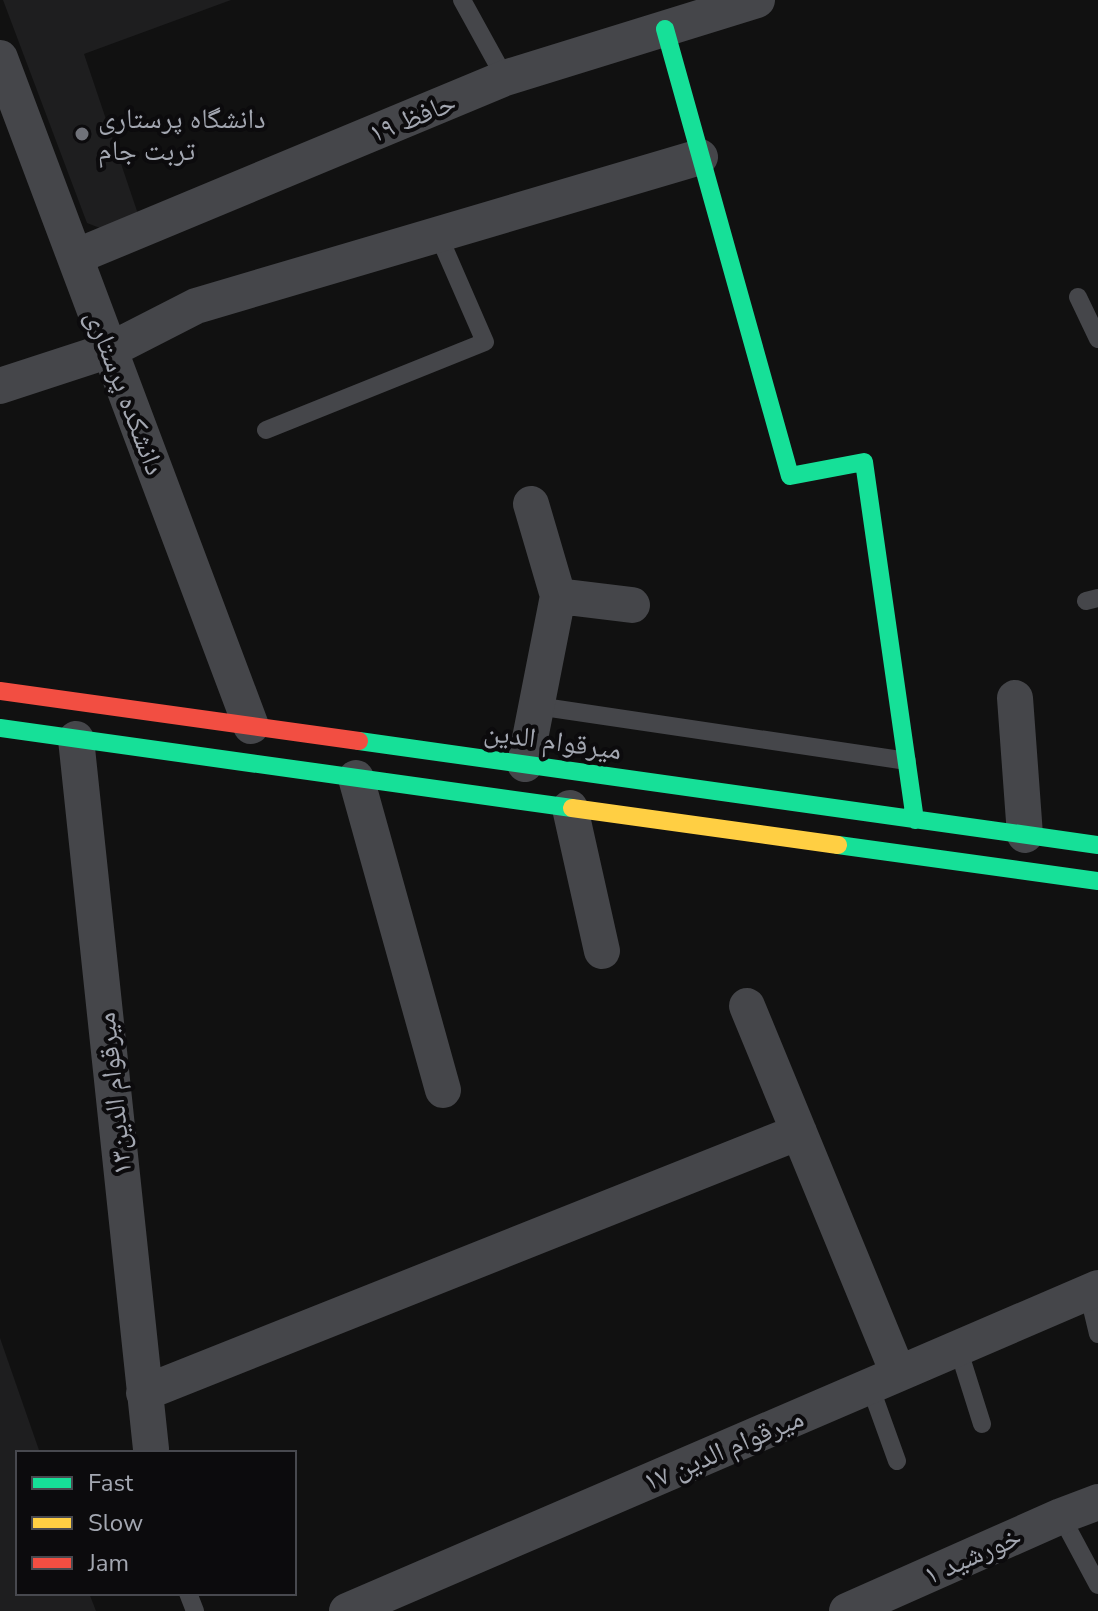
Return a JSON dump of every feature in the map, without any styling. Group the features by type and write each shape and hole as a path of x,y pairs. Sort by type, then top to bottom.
{"main road":[{"path":"665,29 790,476 864,462 915,820"},
{"name":"میرقوام الدین","path":"0,691 1098,845"},
{"path":"0,728 1098,881"},
{"path":"849,847 857,836 859,824 855,811"},
{"path":"937,859 931,846 934,833 944,824"}],"street":[{"name":"حافظ ۱۹","path":"75,257 505,78 757,0"},
{"name":"دانشکده پرستاری","path":"0,58 251,726"},
{"path":"0,386 110,350 196,306 700,157"},
{"path":"525,764 558,596 531,504"},
{"path":"558,596 632,605"},
{"path":"1015,698 1025,835"},
{"name":"میرقوام الدین۱۳","path":"76,739 151,1449"},
{"path":"356,778 443,1090"},
{"path":"570,808 602,951"},
{"path":"747,1006 799,1132 884,1380"},
{"path":"144,1393 799,1132"},
{"name":"میرقوام الدین ۱۷","path":"347,1611 1093,1290"},
{"name":"خورشید ۱","path":"866,1607 1061,1516 1098,1502"}],"lane":[{"path":"462,0 505,78"},
{"path":"266,430 485,342 438,234"},
{"path":"1078,297 1098,339"},
{"path":"537,706 907,761"},
{"path":"1093,1290 1098,1334"},
{"path":"958,1348 982,1424"},
{"path":"884,1380 897,1461"},
{"path":"1061,1516 1098,1585"}],"shaded area":[{"name":"دانشگاه پرستاری تربت جام","path":"3,0 231,0 84,54 138,214 100,228 87,223"},
{"path":"0,1338 39,1451 16,1451 16,1595 90,1595 96,1611 0,1611"}],"traffic: fast":[{"path":"665,29 790,476 864,462 915,820"},
{"path":"0,728 572,808"},
{"path":"359,741 1098,845"},
{"path":"838,845 1098,881"}],"traffic: slow":[{"path":"572,808 838,845"}],"traffic: jam":[{"path":"0,691 359,741"}],"place":[{"name":"دانشگاه پرستاری تربت جام","path":"82,134"}]}
